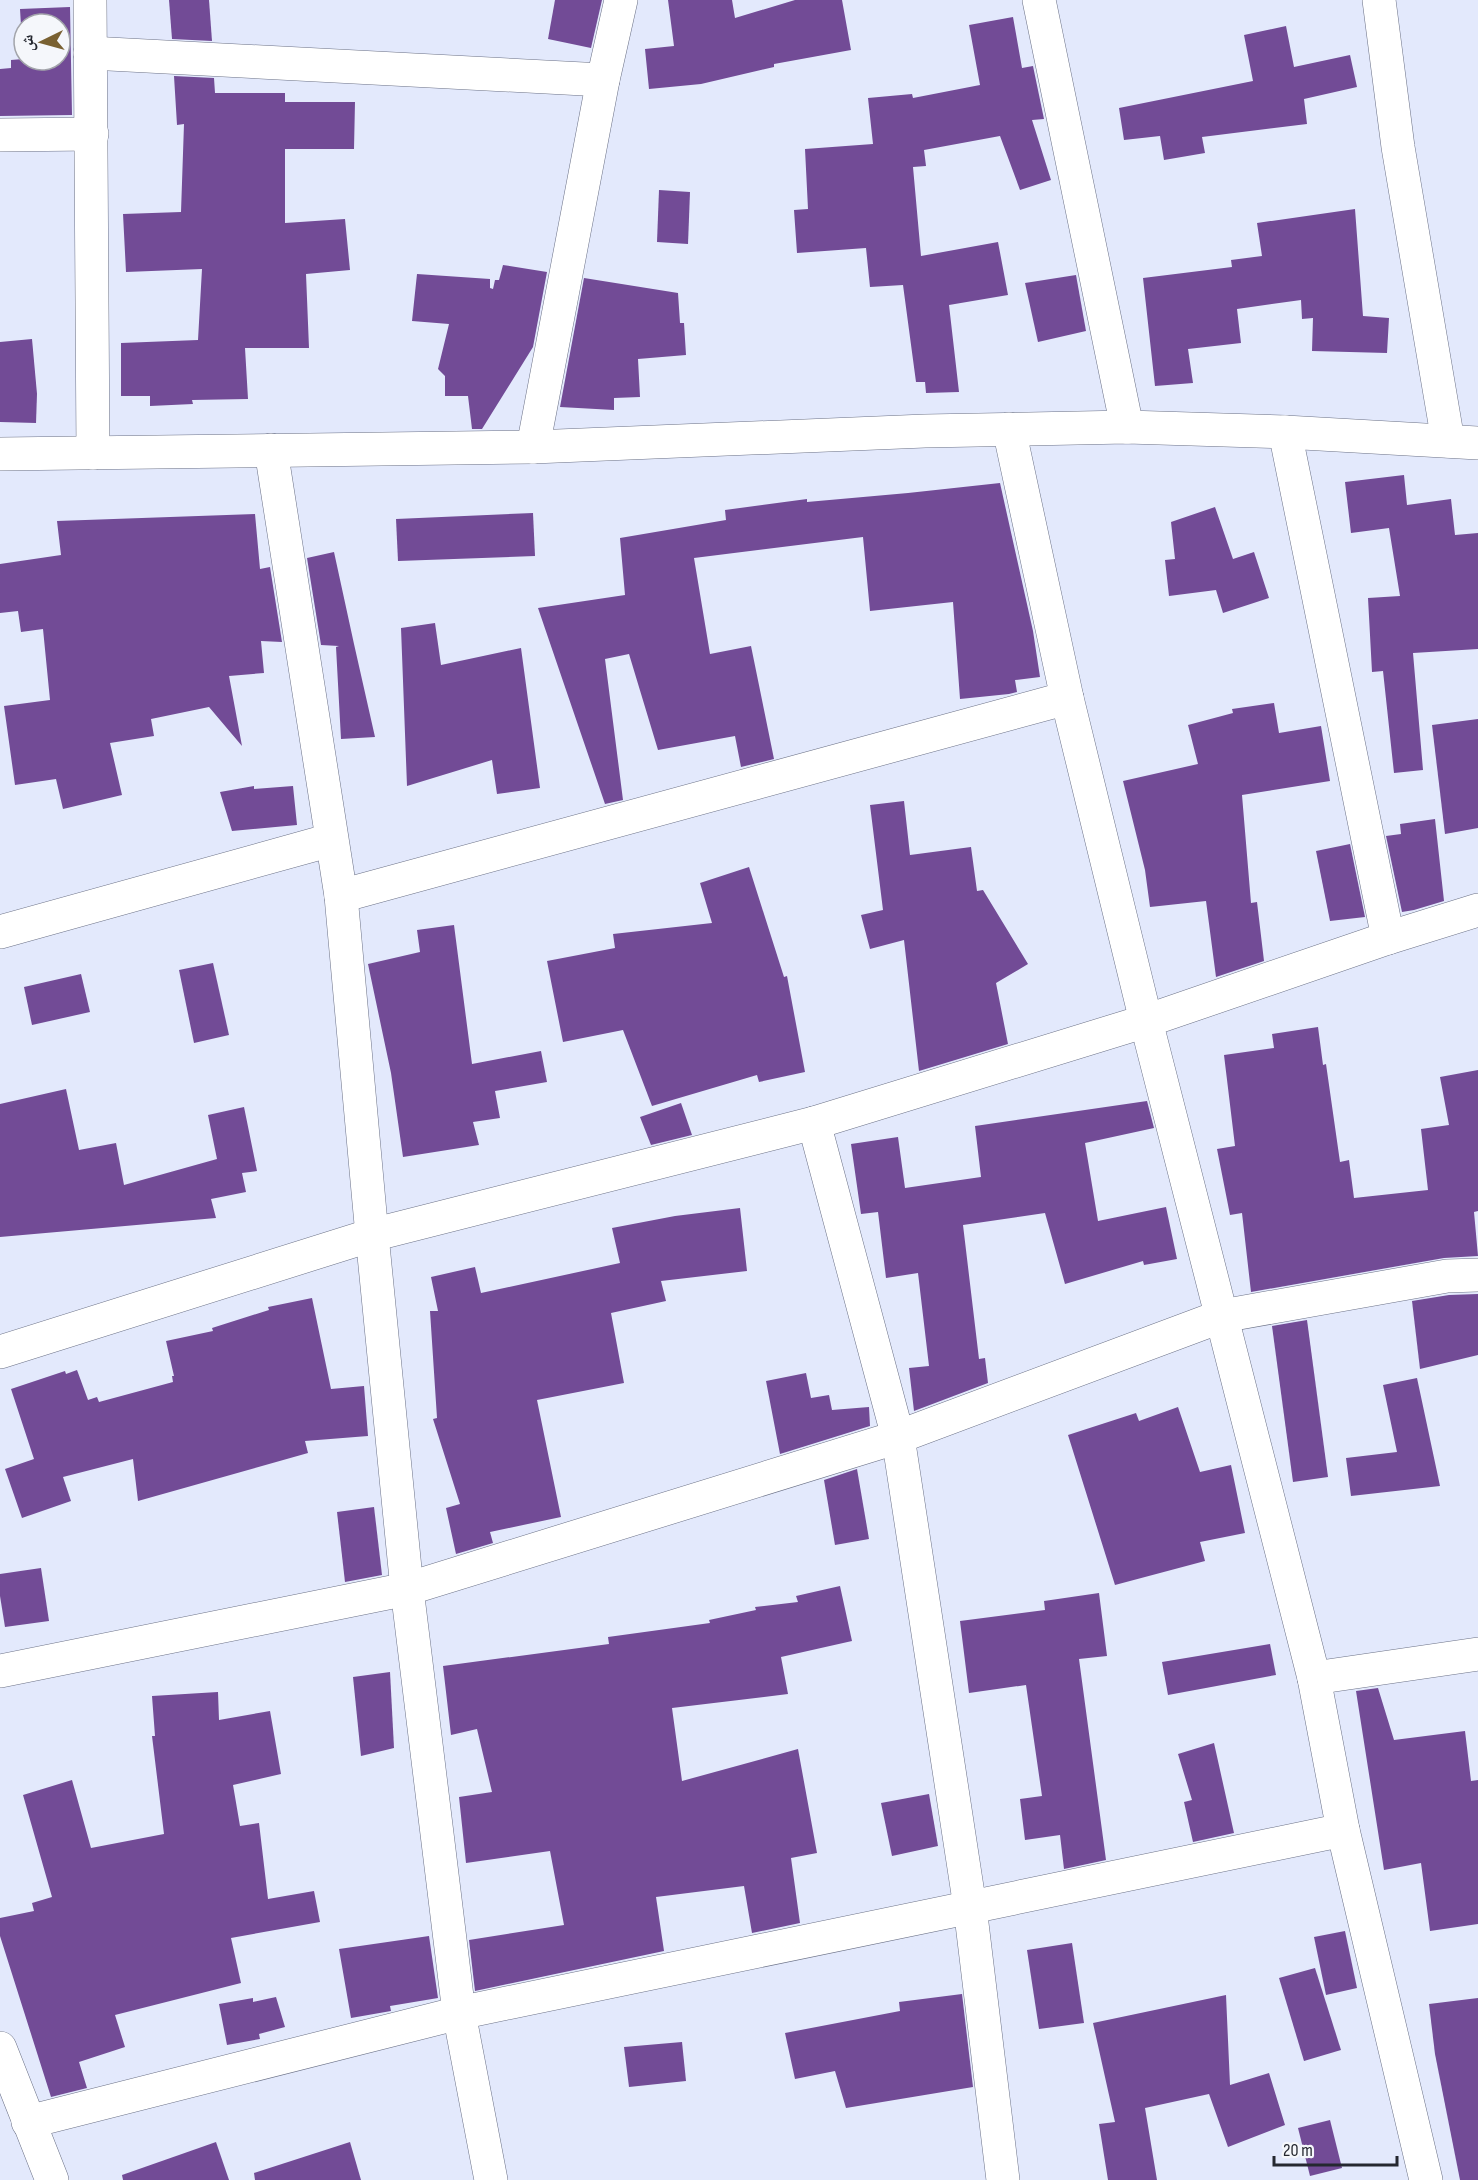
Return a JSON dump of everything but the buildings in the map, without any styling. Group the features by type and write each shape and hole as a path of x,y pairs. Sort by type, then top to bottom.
{"street":[{"path":"90,0 93,453"},
{"path":"533,447 603,80 621,0"},
{"path":"1039,0 1127,426"},
{"path":"0,454 533,447 925,431 1127,426 1463,442 1398,147 1379,0"},
{"path":"90,53 603,80"},
{"path":"0,135 92,134"},
{"path":"1009,429 1067,698 1146,1021 1314,1678 1343,1830 1426,2180"},
{"path":"1285,432 1388,938"},
{"path":"271,450 341,896 408,1589 459,2013 491,2180"},
{"path":"341,896 1067,698"},
{"path":"0,932 331,840"},
{"path":"0,1352 372,1235 814,1123 1146,1021 1388,938 1478,910"},
{"path":"814,1123 898,1437 969,1907 1003,2180"},
{"path":"0,1671 408,1589 898,1437 1222,1316 1447,1276 1478,1275"},
{"path":"1314,1678 1478,1654"},
{"path":"28,2122 459,2013 1343,1830"},
{"path":"0,2048 52,2180"}]}
